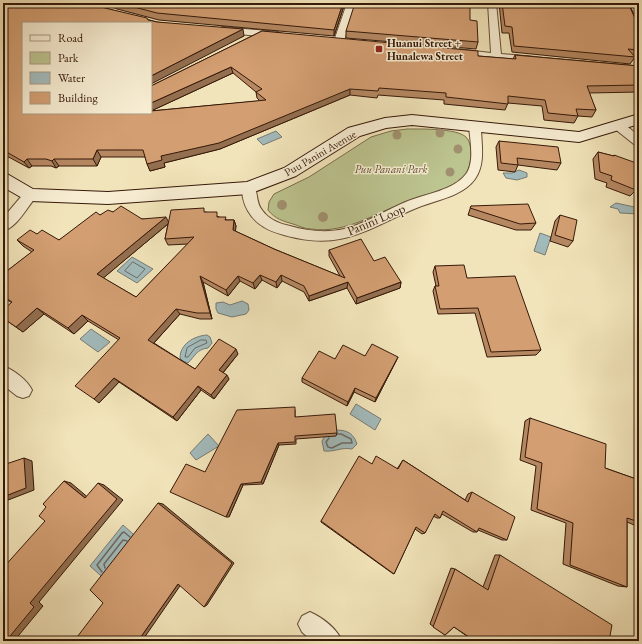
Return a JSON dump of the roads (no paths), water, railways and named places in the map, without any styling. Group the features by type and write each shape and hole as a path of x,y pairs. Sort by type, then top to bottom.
{"street":[{"path":"339,41 351,3"},
{"path":"492,3 496,56"},
{"path":"635,3 639,12"},
{"path":"210,29 285,36"},
{"path":"248,40 261,33"},
{"path":"449,52 544,60"},
{"name":"Puu Panini Avenue","path":"30,196 108,198 249,188 290,172 354,132 385,123 412,120 579,137 639,119"},
{"name":"Panini Loop","path":"249,188 252,207 259,216 271,224 298,235 314,236 347,233 465,183 475,170 475,126"},
{"path":"619,126 639,142"},
{"path":"3,179 30,196 12,218 3,226"},
{"path":"3,374 23,390"},
{"path":"310,624 330,641"}],"water":[{"path":"276,131 282,137 263,145 257,139"},
{"path":"519,170 527,173 527,177 517,180 506,178 503,173 512,173"},
{"path":"616,203 639,208 639,214 620,213 618,209 610,207"},
{"path":"540,233 551,237 545,255 534,251"},
{"path":"132,257 153,269 137,283 117,271"},
{"path":"242,301 248,304 249,310 246,314 232,317 218,313 216,309 216,303 223,302 230,305"},
{"path":"91,329 110,342 98,352 80,339"},
{"path":"207,335 210,337 212,343 208,348 196,353 188,363 180,358 182,349 185,345 197,337"},
{"path":"356,404 381,419 375,430 350,414"},
{"path":"328,430 346,431 352,435 357,444 352,449 324,451 322,441"},
{"path":"208,434 219,446 196,460 190,453"},
{"path":"123,525 141,541 109,583 90,566"}],"place":[{"name":"Huanui Street + Hunalewa Street","path":"379,49"}],"park label":[{"name":"Puu Panani Park","path":"391,169"}]}
